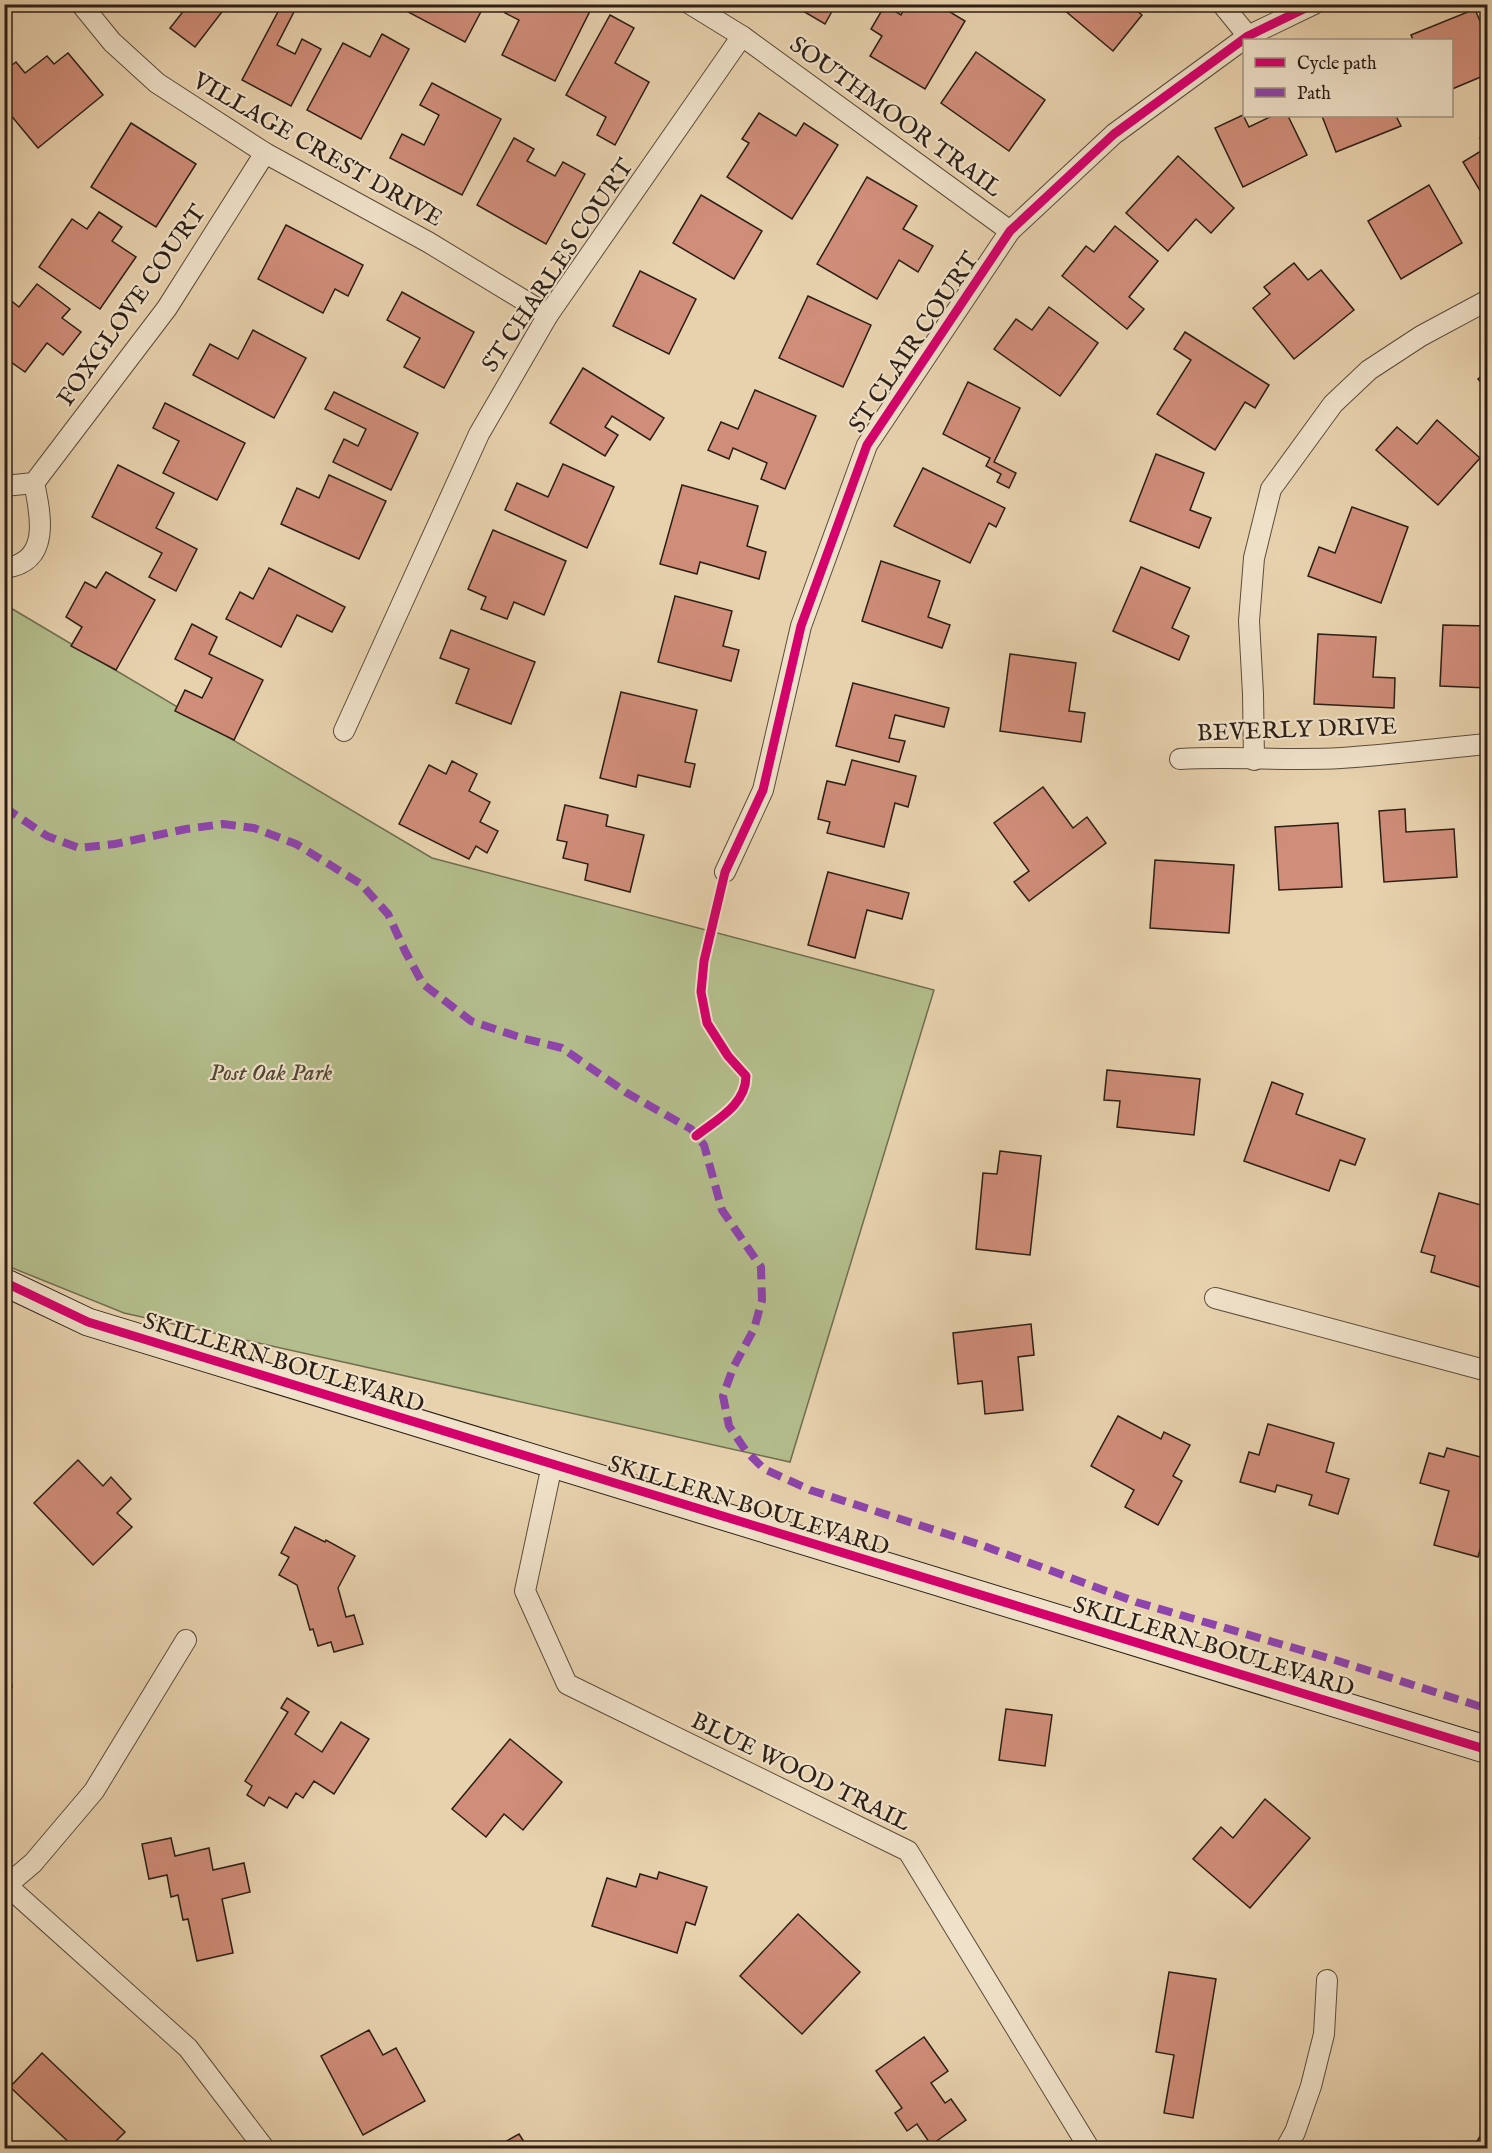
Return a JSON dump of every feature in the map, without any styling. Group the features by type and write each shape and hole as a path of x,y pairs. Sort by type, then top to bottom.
{"street":[{"name":"VILLAGE CREST DRIVE","path":"81,4 112,42 157,83 265,153 428,242 548,315"},
{"name":"SOUTHMOOR TRAIL","path":"690,4 742,36 1010,231"},
{"path":"1222,4 1248,36"},
{"name":"ST CLAIR COURT","path":"1244,39 1314,4"},
{"name":"ST CHARLES COURT","path":"344,731 479,434 548,315 636,192 742,36"},
{"name":"ST CLAIR COURT","path":"725,872 763,790 801,626 867,445 1010,231 1114,134 1243,40"},
{"name":"FOXGLOVE COURT","path":"34,483 167,308 265,153"},
{"path":"1254,760 1249,621 1254,558 1271,489 1333,404 1369,370 1421,336 1488,300"},
{"path":"4,486 34,483 41,514 39,540 30,556 16,567 4,568"},
{"name":"BEVERLY DRIVE","path":"1180,759 1342,758 1488,744"},
{"name":"SKILLERN BOULEVARD","path":"4,1282 88,1322 1488,1750"},
{"path":"1215,1298 1488,1371"},
{"name":"BLUE WOOD TRAIL","path":"552,1465 525,1591 567,1684 908,1851 1089,2148"},
{"path":"186,1640 94,1791 33,1863 6,1884 188,2048 264,2148"},
{"path":"1286,2148 1295,2132 1311,2086 1324,2034 1327,1980"}],"green space":[{"name":"Post Oak Park","path":"4,604 432,858 934,990 790,1462 124,1313 5,1265"}],"building":[{"path":"189,4 228,4 195,47 170,28"},
{"path":"278,4 298,4 277,45 295,54 302,39 321,49 291,106 242,80 281,6"},
{"path":"411,4 485,4 465,42 408,12"},
{"path":"509,4 581,4 591,9 555,81 502,55 519,20 505,13"},
{"path":"791,4 836,4 825,24"},
{"path":"907,4 937,4 965,21 925,89 870,56 882,36 871,29 885,5 901,15"},
{"path":"1057,4 1129,4 1142,15 1113,51"},
{"path":"1475,9 1488,41 1488,74 1453,89 1453,39 1413,39 1411,35"},
{"path":"610,15 634,28 615,63 649,82 615,145 597,135 606,117 566,95"},
{"path":"382,34 409,49 361,139 307,110 343,43 370,57"},
{"path":"976,52 1045,100 1009,151 941,103"},
{"path":"68,53 103,95 38,148 4,107 4,71 16,62 25,73 47,56 54,64"},
{"path":"432,83 501,119 462,195 390,158 402,134 424,145 439,115 420,105"},
{"path":"759,113 796,136 804,123 838,145 792,219 727,177 749,143 742,139"},
{"path":"1243,115 1249,127 1270,117 1288,117 1307,155 1243,187 1215,128"},
{"path":"1322,117 1396,117 1401,126 1336,152"},
{"path":"131,123 196,164 156,227 91,187"},
{"path":"1488,133 1488,204 1463,162 1486,148 1480,138"},
{"path":"514,138 534,149 527,161 555,176 563,162 585,174 546,244 477,205"},
{"path":"1178,156 1234,208 1211,233 1196,219 1168,251 1126,213"},
{"path":"867,177 917,206 903,229 933,246 918,272 899,260 877,299 817,264"},
{"path":"1429,185 1462,243 1401,279 1368,221"},
{"path":"701,195 762,231 734,279 673,243"},
{"path":"99,212 122,227 112,241 136,257 100,309 39,267 72,219 87,229"},
{"path":"286,225 363,265 348,296 335,289 323,313 258,279"},
{"path":"1115,226 1158,261 1129,297 1144,309 1127,329 1062,276 1086,246 1094,252"},
{"path":"1294,263 1308,280 1321,270 1354,310 1294,359 1253,308 1270,294 1264,287"},
{"path":"640,271 696,299 669,354 613,326"},
{"path":"37,284 70,309 62,318 81,332 63,355 47,343 25,372 4,357 4,295 19,307"},
{"path":"402,292 474,332 444,388 404,367 420,338 387,320"},
{"path":"808,296 871,325 843,387 779,358"},
{"path":"1049,307 1098,343 1060,396 994,349 1016,319 1032,330"},
{"path":"253,330 306,358 274,418 193,375 210,344 238,359"},
{"path":"1185,332 1269,385 1255,408 1245,402 1215,450 1157,414 1191,360 1174,349"},
{"path":"583,368 664,418 650,440 612,416 605,427 618,435 605,456 550,423"},
{"path":"1488,370 1488,390 1478,379"},
{"path":"968,382 1020,408 994,462 1016,473 1009,488 997,482 1001,474 986,466 990,458 943,434"},
{"path":"755,390 816,416 785,489 761,479 767,463 733,448 729,459 708,450 721,422 738,429"},
{"path":"334,392 418,433 391,490 333,462 344,439 358,446 366,429 325,409"},
{"path":"165,403 245,443 217,500 163,473 179,441 153,428"},
{"path":"1437,420 1480,458 1438,505 1376,450 1397,427 1417,444"},
{"path":"1156,454 1204,473 1190,510 1211,518 1199,548 1130,521"},
{"path":"563,464 614,487 587,548 505,510 517,483 548,497"},
{"path":"118,465 174,493 156,528 197,549 176,591 149,577 162,553 92,517"},
{"path":"923,468 1005,508 996,527 989,523 970,563 894,526"},
{"path":"329,475 386,501 359,559 281,524 297,488 319,498"},
{"path":"682,485 758,506 747,546 766,552 759,579 700,562 697,574 660,564"},
{"path":"1352,507 1408,527 1381,603 1308,576 1319,547 1335,553"},
{"path":"493,530 566,561 544,615 514,602 507,619 481,609 486,597 468,589"},
{"path":"881,561 940,581 928,617 950,625 942,648 862,621"},
{"path":"1141,567 1190,588 1172,628 1189,636 1179,660 1113,631"},
{"path":"269,568 345,607 332,632 297,615 281,647 226,619 240,592 253,599"},
{"path":"106,572 155,600 116,670 71,646 82,627 66,617 85,582 96,588"},
{"path":"675,596 732,611 723,646 739,650 731,681 658,662"},
{"path":"192,624 217,637 209,654 263,680 234,740 175,711 185,690 202,698 212,678 175,659"},
{"path":"1443,625 1488,626 1488,688 1440,686"},
{"path":"451,630 535,662 511,724 456,703 469,669 440,658"},
{"path":"1318,634 1376,637 1373,677 1395,678 1394,708 1314,704"},
{"path":"1010,654 1076,663 1069,711 1085,713 1081,742 1000,731"},
{"path":"853,683 949,708 944,727 895,715 889,738 905,741 899,762 836,746"},
{"path":"621,692 697,710 685,762 695,764 690,787 638,775 636,787 600,778"},
{"path":"852,760 916,776 908,807 895,803 884,847 827,833 830,822 818,819 827,781 845,785"},
{"path":"452,761 477,774 469,791 490,802 480,822 498,831 487,853 476,846 469,859 399,824 429,765 446,774"},
{"path":"1043,787 1073,828 1087,817 1106,843 1029,901 1014,882 1029,871 994,823"},
{"path":"565,805 608,815 606,826 644,835 630,892 585,880 588,864 563,858 567,842 557,840"},
{"path":"1405,809 1406,832 1454,829 1457,877 1384,882 1379,811"},
{"path":"1338,823 1342,887 1279,890 1275,827"},
{"path":"1155,860 1234,865 1229,933 1150,928"},
{"path":"828,872 909,893 902,919 867,910 855,958 808,945"},
{"path":"1107,1070 1200,1079 1194,1135 1117,1127 1120,1101 1104,1100"},
{"path":"1272,1082 1303,1094 1296,1114 1365,1139 1355,1165 1340,1160 1329,1191 1244,1161"},
{"path":"1000,1151 1041,1156 1030,1255 976,1249 983,1173 997,1174"},
{"path":"1439,1193 1488,1207 1488,1272 1483,1288 1431,1272 1435,1256 1421,1252"},
{"path":"1031,1324 1034,1355 1018,1357 1023,1410 985,1414 982,1381 958,1384 953,1333"},
{"path":"1118,1416 1161,1439 1164,1432 1190,1445 1173,1476 1182,1481 1158,1525 1125,1507 1134,1490 1091,1466"},
{"path":"1268,1424 1334,1443 1326,1472 1349,1479 1338,1514 1309,1505 1312,1495 1277,1485 1275,1492 1240,1482 1249,1452 1259,1455"},
{"path":"1447,1448 1488,1459 1488,1522 1478,1557 1434,1545 1449,1491 1420,1483 1429,1453 1444,1457"},
{"path":"78,1460 103,1486 111,1477 131,1499 117,1513 132,1527 93,1565 34,1503"},
{"path":"295,1527 355,1556 338,1588 346,1617 354,1615 363,1644 334,1652 331,1642 318,1646 313,1629 310,1630 297,1585 279,1575 289,1557 281,1553"},
{"path":"4,1685 12,1686 4,1731"},
{"path":"287,1698 309,1712 295,1734 322,1752 341,1722 369,1739 334,1794 314,1781 303,1798 296,1793 287,1808 269,1797 264,1806 247,1795 252,1786 245,1781 288,1712 281,1708"},
{"path":"1006,1709 1052,1715 1045,1766 999,1760"},
{"path":"510,1739 562,1782 523,1830 504,1814 486,1837 452,1809"},
{"path":"1265,1799 1310,1838 1250,1908 1193,1859 1221,1827 1233,1838"},
{"path":"171,1838 175,1856 209,1848 213,1870 244,1863 250,1892 222,1899 233,1953 197,1961 188,1919 183,1920 178,1895 171,1897 167,1875 149,1879 142,1844"},
{"path":"659,1872 707,1887 695,1925 686,1922 677,1953 592,1926 607,1878 636,1887 640,1874 657,1879"},
{"path":"798,1914 860,1972 802,2034 740,1976"},
{"path":"1169,1972 1216,1979 1193,2118 1164,2113 1174,2055 1156,2052"},
{"path":"369,2030 383,2055 396,2048 425,2101 363,2135 321,2056"},
{"path":"924,2037 948,2071 931,2083 945,2103 951,2099 966,2120 931,2145 917,2124 907,2131 895,2113 902,2108 876,2071"},
{"path":"42,2053 125,2132 109,2148 75,2148 10,2087"},
{"path":"1488,2123 1488,2148 1473,2148"},
{"path":"519,2134 528,2148 494,2148"}],"marked path":[{"path":"4,807 47,836 79,848 115,844 186,829 223,824 254,828 296,844 361,884 388,914 423,984 471,1021 562,1048 627,1093 691,1129 704,1145 722,1210 761,1267 762,1300 754,1329 733,1368 723,1396 729,1426 746,1451 764,1469 810,1490 984,1546 1136,1602 1335,1660 1488,1709"}],"cycle path":[{"path":"1244,39 1314,4"},
{"path":"696,1136 721,1118 735,1104 745,1086 746,1076 728,1056 707,1023 701,992 704,961 725,872 763,790 801,626 867,445 1010,231 1114,134 1243,40"},
{"path":"4,1282 88,1322 1488,1750"}]}
